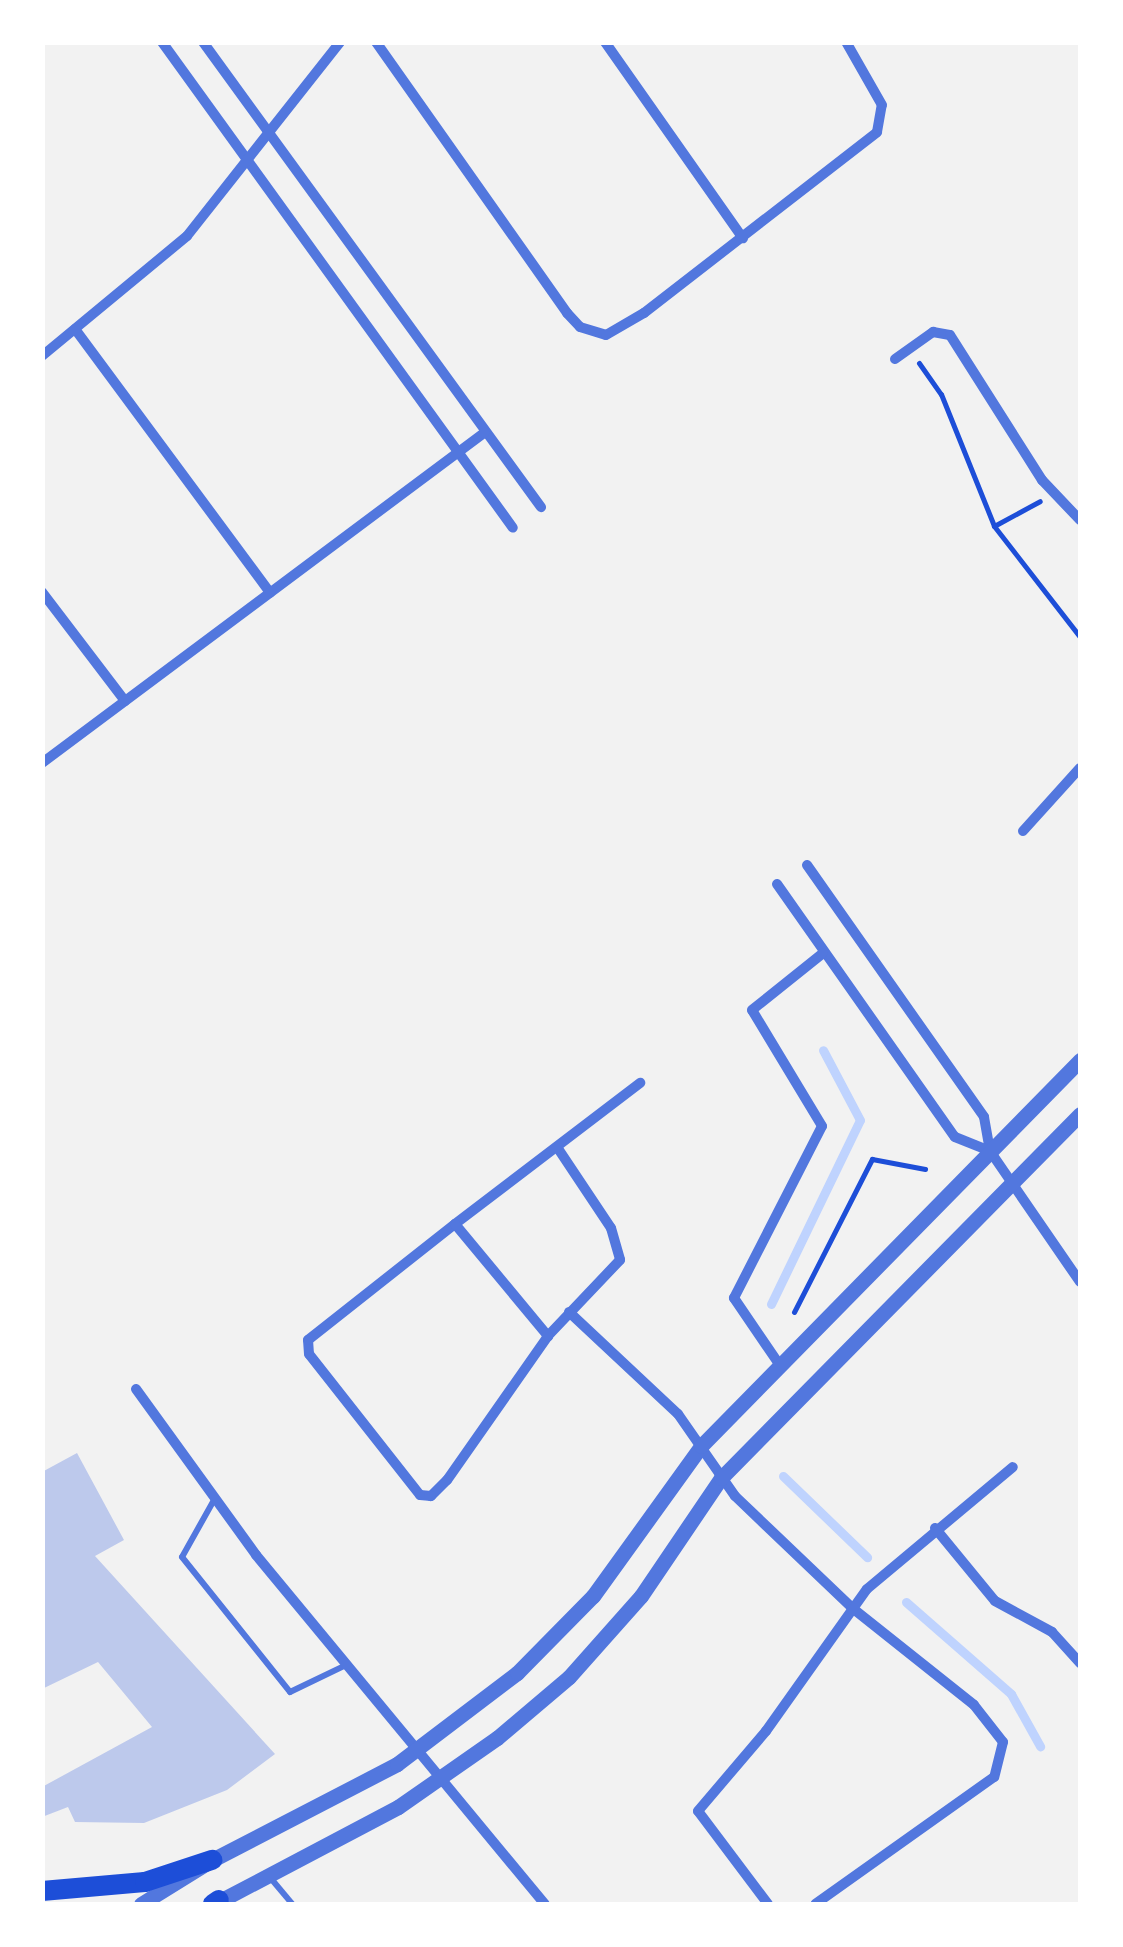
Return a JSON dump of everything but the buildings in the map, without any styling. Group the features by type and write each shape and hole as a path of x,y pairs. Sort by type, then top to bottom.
{"main road":[{"path":"42,1890 145,1882 212,1860"}],"street":[{"path":"162,42 455,454 513,528"},
{"path":"203,42 484,434 541,507"},
{"path":"42,356 187,236 248,164 340,42"},
{"path":"376,42 580,327 606,336 622,329 743,238 877,132 882,105 846,42"},
{"path":"605,42 743,238"},
{"path":"75,329 270,593"},
{"path":"895,359 933,332 950,334 1054,494 1080,520"},
{"path":"42,763 484,434"},
{"path":"42,592 125,701"},
{"path":"1024,831 1080,768"},
{"path":"807,865 984,1117 990,1151 1080,1282"},
{"path":"777,884 822,954 955,1138 990,1151"},
{"path":"779,1364 734,1298 822,1126 752,1010 822,954"},
{"path":"142,1904 212,1860 416,1750 494,1692 570,1622 700,1446 1080,1060"},
{"path":"557,1146 621,1249 618,1264 548,1336 447,1480 431,1496 415,1492 306,1344 454,1224 640,1083"},
{"path":"215,1903 441,1779 522,1719 596,1650 722,1478 1080,1114"},
{"path":"454,1224 548,1336"},
{"path":"569,1312 678,1414 722,1478 851,1607 974,1705 1006,1751 994,1778 815,1904"},
{"path":"136,1389 214,1500 346,1666 545,1904"},
{"path":"768,1904 697,1815 766,1731 851,1607 935,1528 1013,1467"},
{"path":"935,1528 995,1601 1052,1632 1080,1663"}],"lane":[{"path":"214,1500 182,1557 290,1692 346,1666"},
{"path":"268,1874 292,1904"}],"path":[{"path":"908,349 941,394 994,526 1080,638"},
{"path":"994,526 1054,494"},
{"path":"794,1312 872,1159 924,1169"}],"waterway":[{"path":"771,1304 860,1120 823,1050"},
{"path":"783,1476 867,1557"},
{"path":"906,1602 1011,1694 1040,1746"}]}
